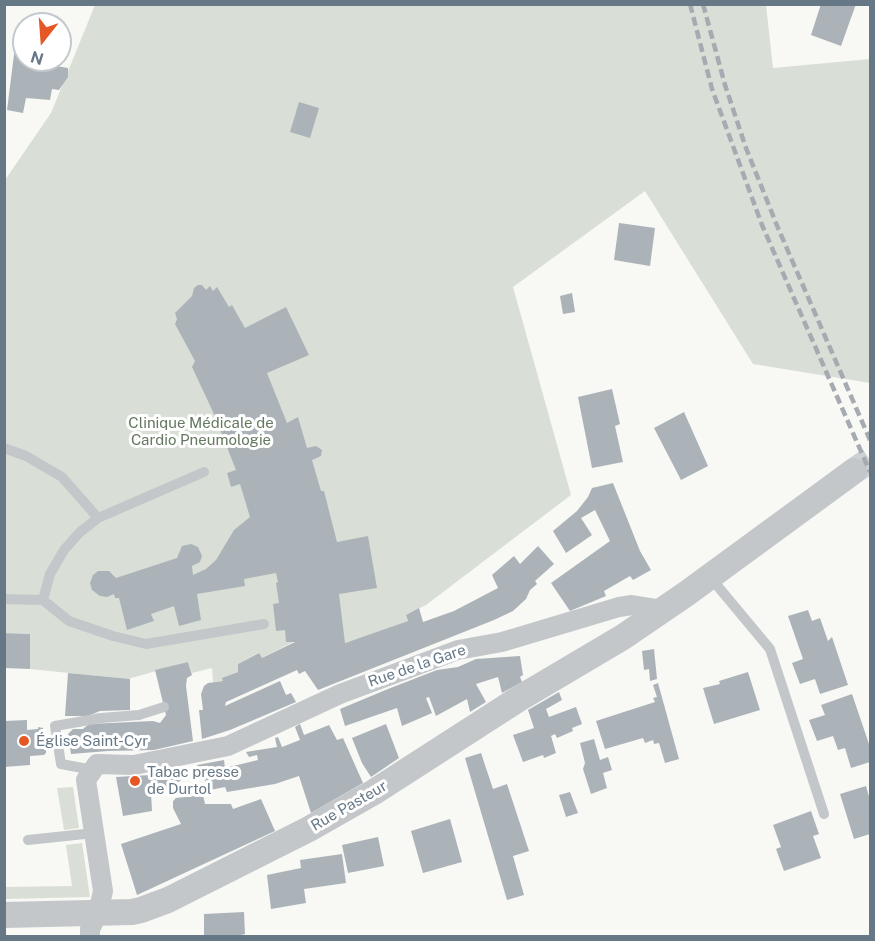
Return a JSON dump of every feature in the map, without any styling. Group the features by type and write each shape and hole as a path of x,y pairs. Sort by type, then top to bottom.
{"street":[{"path":"663,610 854,471"},
{"name":"Rue de la Gare","path":"93,770 97,764 134,765 228,746 340,693 458,650 502,642 632,604 663,610"},
{"name":"Rue Pasteur","path":"4,915 94,925 168,900 309,829 375,792 520,698 623,637 663,610"},
{"path":"93,770 86,780 103,891 94,925"}],"lane":[{"path":"4,448 26,456 62,477 98,518"},
{"path":"43,600 50,574 63,550 80,532 98,518 204,472"},
{"path":"710,577 770,649 824,814"},
{"path":"4,599 43,600 69,621 112,636 146,644 264,624"},
{"path":"93,770 61,764 55,726 101,718 139,715 164,707"},
{"path":"28,840 94,833"}],"green space":[{"name":"Clinique Médicale de Cardio Pneumologie","path":"95,5 766,5 773,68 870,59 870,383 753,364 645,191 513,287 571,495 426,605 406,615 408,621 363,637 338,645 297,640 262,658 258,653 238,664 238,672 223,678 223,681 213,682 212,668 192,673 188,662 128,679 30,669 30,634 5,633 5,180 51,113 68,72 72,72 72,61"},
{"path":"73,787 79,828 64,830 57,788"},
{"path":"82,843 90,897 5,899 5,887 72,886 66,845"}],"building":[{"path":"821,4 856,4 841,46 811,35"},
{"path":"12,71 68,72 68,77 59,90 52,89 50,100 26,98 23,113 7,110"},
{"path":"299,102 319,108 310,138 290,132"},
{"path":"619,223 655,228 650,266 614,260"},
{"path":"202,285 206,290 210,286 213,291 217,287 229,307 232,305 245,328 286,307 309,355 267,373 287,423 298,417 307,448 316,446 322,450 321,456 312,460 321,491 324,491 337,542 368,536 377,588 339,594 345,643 408,621 406,615 419,608 423,622 454,611 498,588 492,575 514,556 520,564 538,546 554,564 535,581 537,584 530,590 526,599 513,611 494,620 318,690 305,671 299,674 297,670 226,702 225,706 280,681 286,695 291,693 296,702 230,730 202,739 199,710 203,710 201,694 204,686 208,683 223,681 222,678 238,672 238,664 259,653 262,658 295,642 286,642 285,630 276,631 273,604 279,603 276,573 244,579 245,586 197,594 201,620 179,626 174,606 151,614 154,621 127,630 119,598 115,598 114,594 107,597 100,596 92,590 90,583 93,575 98,571 109,571 116,578 177,558 182,546 191,544 198,547 202,556 200,562 192,566 193,575 206,569 216,560 234,530 250,517 240,484 231,487 227,473 236,470 192,367 195,361 175,324 177,319 175,313 192,296 194,288"},
{"path":"572,293 575,312 563,314 560,296"},
{"path":"612,389 620,424 615,426 623,462 592,468 578,397"},
{"path":"684,412 708,466 681,480 654,428"},
{"path":"613,483 640,551 651,570 633,580 630,576 604,591 606,596 570,611 551,583 610,541 595,510 581,518 592,535 566,553 553,531 577,511 592,488"},
{"path":"808,610 812,621 820,618 828,641 832,637 848,685 820,694 815,679 800,684 792,663 803,659 788,616"},
{"path":"4,633 30,634 30,669 4,668"},
{"path":"654,649 657,679 650,681 649,669 644,670 642,651"},
{"path":"520,656 522,682 502,693 498,677 476,684 486,702 470,712 467,699 436,716 429,697 426,698 432,713 402,726 397,708 345,726 340,709 388,689 437,670 458,667 476,659"},
{"path":"188,662 192,675 187,678 186,686 193,741 154,750 71,754 68,734 73,729 83,729 89,724 153,721 160,723 166,715 155,670"},
{"path":"748,672 760,710 714,724 703,688 720,684 719,681"},
{"path":"68,673 130,679 130,710 100,711 88,716 65,716"},
{"path":"658,683 679,759 665,763 659,743 654,744 653,740 645,743 643,738 605,749 596,721 655,702 653,698 657,697 653,685"},
{"path":"559,692 562,700 546,709 549,717 576,707 582,724 557,738 555,734 551,736 556,753 523,762 513,735 534,728 528,710"},
{"path":"852,694 870,747 870,762 851,768 845,748 838,750 833,736 817,741 809,720 825,715 821,705"},
{"name":"Église Saint-Cyr","path":"27,720 27,730 43,728 46,753 30,756 30,765 4,767 5,721"},
{"path":"300,724 304,735 329,725 337,740 343,738 363,783 311,813 299,776 275,784 227,792 225,787 210,790 197,765 224,760 225,768 258,760 257,755 249,757 246,752 277,747 275,738 278,737 282,747 300,740 295,727"},
{"path":"386,724 399,758 371,777 362,763 352,738"},
{"path":"594,739 600,760 608,757 612,770 603,773 607,788 591,794 583,769 585,763 580,743"},
{"path":"481,753 493,789 507,784 529,851 513,856 524,895 507,900 465,758"},
{"path":"181,768 183,778 168,792 151,793 152,811 123,816 116,777 151,775"},
{"path":"866,786 870,800 870,834 854,839 840,794"},
{"path":"570,792 578,813 566,817 559,795"},
{"path":"203,795 205,804 231,804 233,809 261,799 275,831 137,895 121,844 181,824 173,808 173,801 176,798"},
{"path":"811,811 819,834 813,836 821,858 784,871 776,849 781,847 773,825"},
{"path":"450,819 462,862 423,873 411,831"},
{"path":"378,837 384,866 348,873 342,845"},
{"path":"342,854 346,883 304,889 306,903 271,909 267,875 301,868 300,860"},
{"path":"244,912 245,934 241,936 204,936 204,914"}],"tunnel":[{"path":"854,471 870,460"}],"railway":[{"path":"690,4 712,89 762,225 870,472"},
{"path":"703,4 725,85 746,148 778,228 870,440"}],"place":[{"name":"Église Saint-Cyr","path":"24,741"},
{"name":"Tabac presse de Durtol","path":"135,781"}]}
